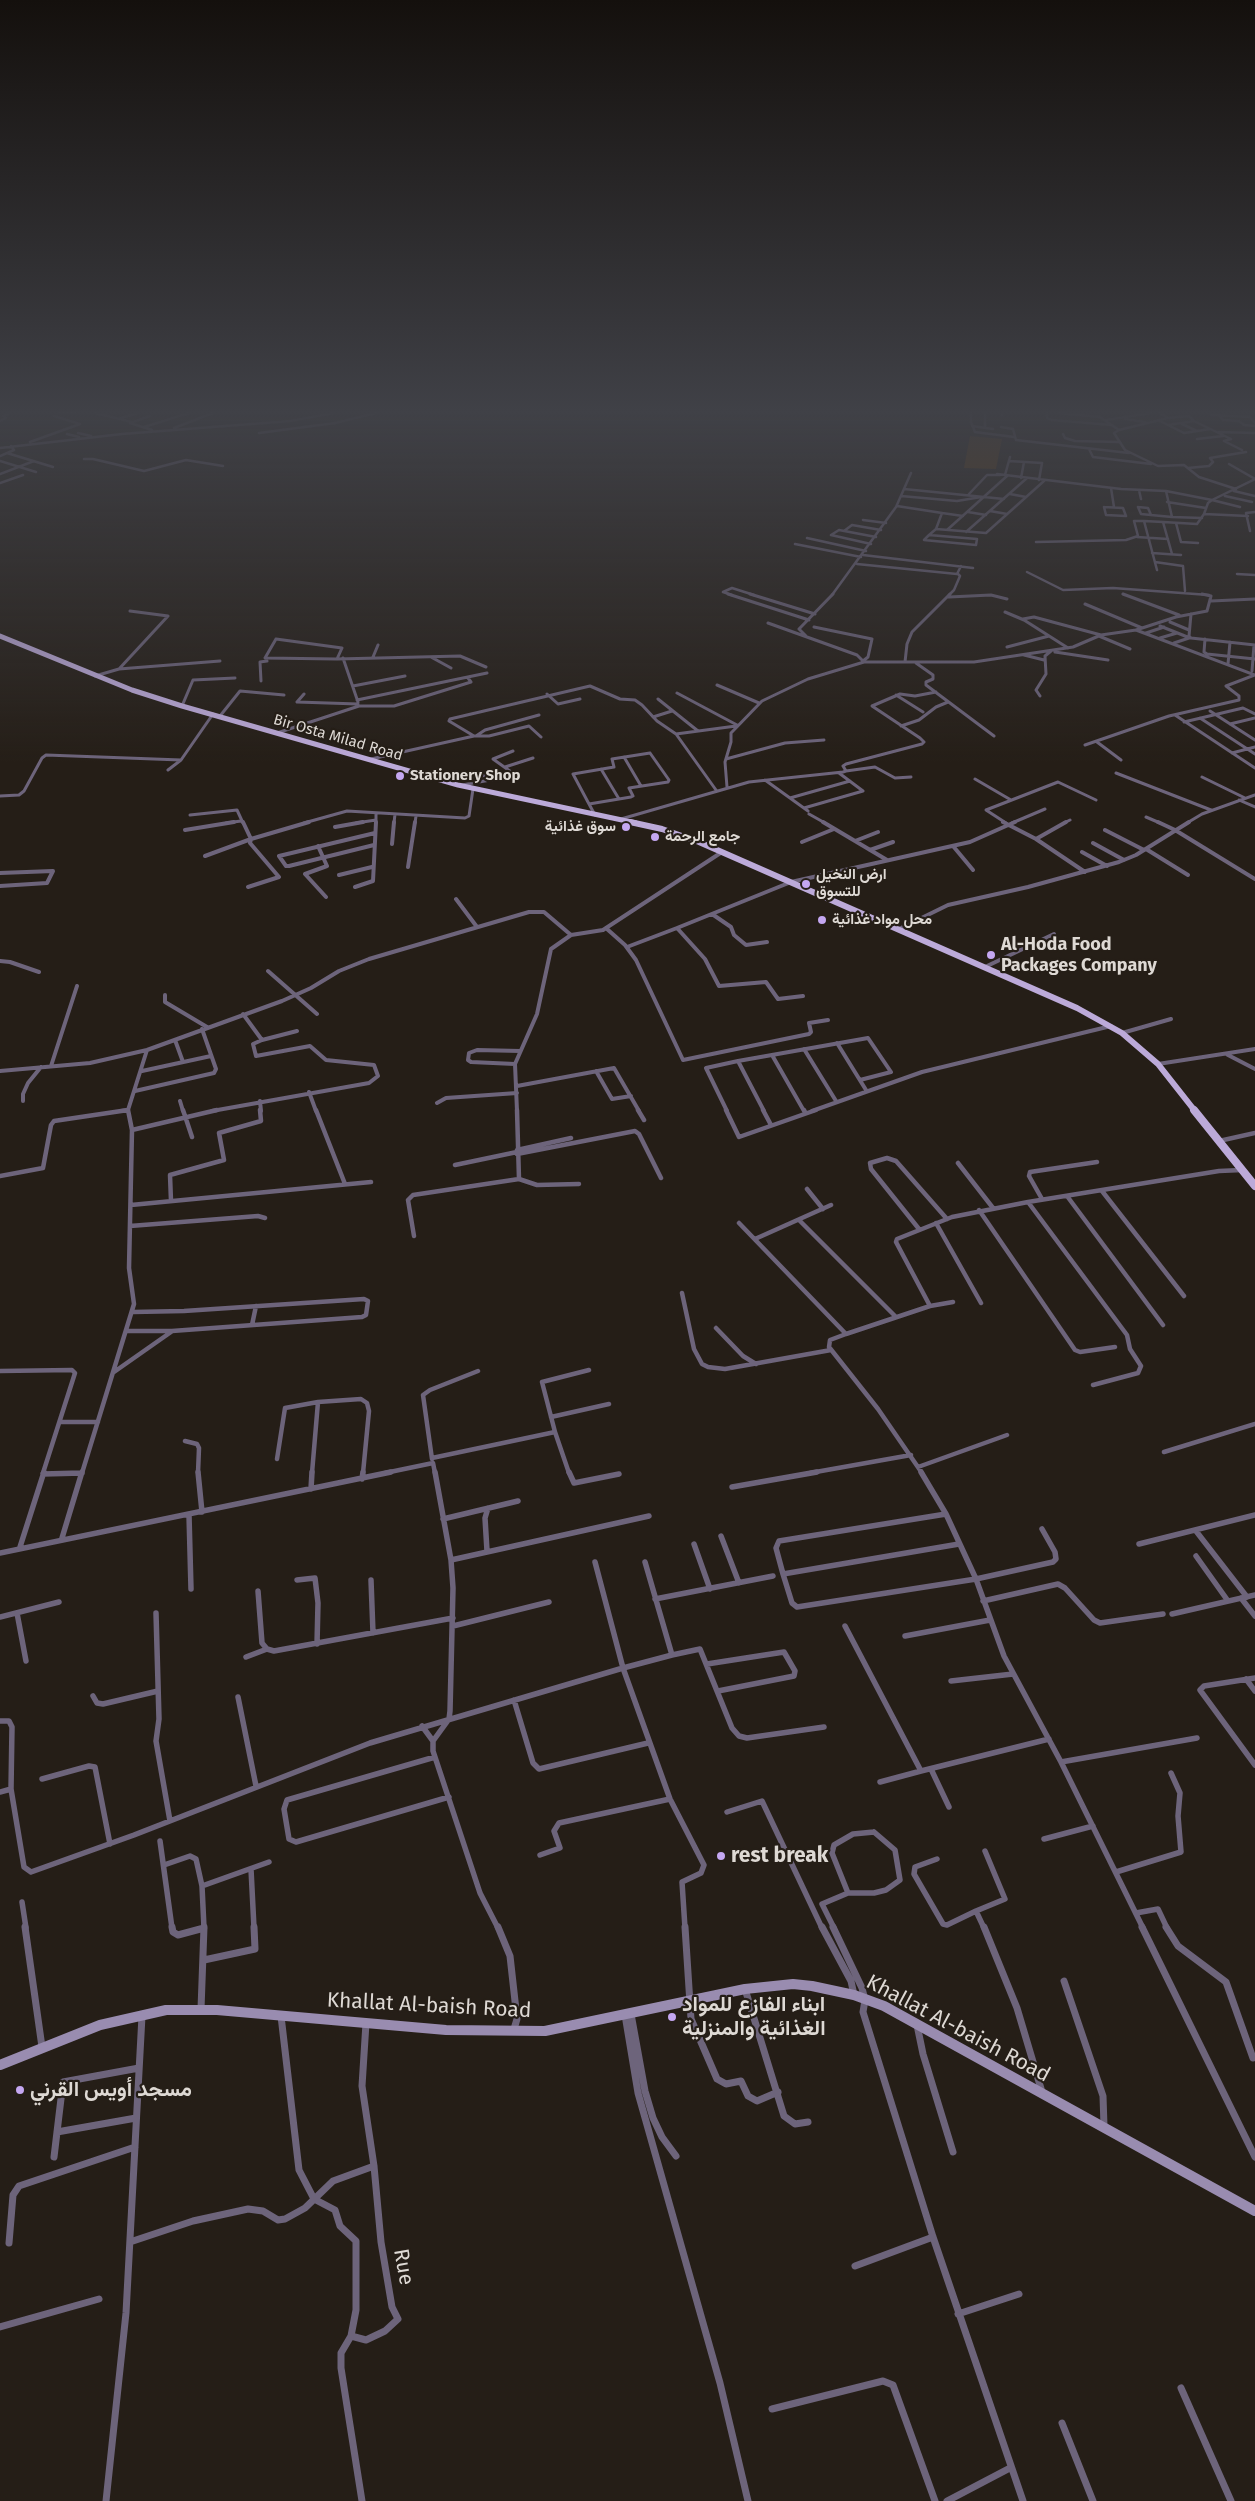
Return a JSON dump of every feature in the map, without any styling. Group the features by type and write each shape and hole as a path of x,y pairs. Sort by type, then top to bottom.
{"main road":[{"name":"Bir Osta Milad Road","path":"0,636 132,690 458,786 595,815 635,819 722,852 899,928 1077,1008 1122,1033 1158,1064 1255,1186"}],"street":[{"path":"871,544 831,535 838,530 876,537"},
{"path":"806,636 799,629 843,584 881,530"},
{"path":"930,536 979,540 975,545 924,541 935,530"},
{"path":"944,530 986,533 990,530"},
{"path":"1136,530 1137,537"},
{"path":"1146,530 1157,570"},
{"path":"1165,530 1172,554"},
{"path":"1178,530 1181,542 1198,543"},
{"path":"1251,535 1250,531 1255,531"},
{"path":"1036,542 1123,540 1137,537 1168,539"},
{"path":"807,538 866,551"},
{"path":"811,547 818,541"},
{"path":"795,544 862,556 973,568"},
{"path":"1152,553 1181,554"},
{"path":"917,570 920,561"},
{"path":"1155,562 1183,566 1185,591"},
{"path":"857,564 958,574"},
{"path":"904,662 907,644 912,632 954,590 960,576 958,574 960,566"},
{"path":"727,787 726,759 731,742 730,734 759,703 794,684 864,661 915,663 974,662 1068,648 1100,635 1136,630 1181,616 1207,611 1212,602 1211,596 1207,594 1185,591 1113,588 1060,590 1027,572"},
{"path":"1237,574 1255,575"},
{"path":"809,620 723,592 732,588 815,614"},
{"path":"1123,594 1181,616"},
{"path":"948,597 991,595 1007,599"},
{"path":"1212,602 1255,599"},
{"path":"762,606 771,601"},
{"path":"1085,604 1142,628"},
{"path":"119,670 168,616 130,612"},
{"path":"1005,612 1023,619 1068,648"},
{"path":"1187,649 1190,637 1191,614"},
{"path":"1023,619 1034,617 1100,635 1130,650"},
{"path":"1170,622 1189,630"},
{"path":"768,623 857,655 864,661"},
{"path":"1136,630 1245,670 1254,671 1254,645 1190,637 1162,626 1146,633"},
{"path":"814,627 872,639 868,657 864,661"},
{"path":"1160,638 1177,633"},
{"path":"1007,647 1049,636"},
{"path":"1174,643 1190,637"},
{"path":"337,659 342,648 276,639 265,658 267,660 343,659"},
{"path":"1205,640 1206,653 1254,658"},
{"path":"1228,664 1230,642"},
{"path":"373,657 378,645"},
{"path":"1050,651 1108,660"},
{"path":"1040,696 1036,690 1046,674 1044,660 1050,651"},
{"path":"1020,654 1044,660"},
{"path":"430,656 451,668"},
{"path":"261,680 261,662 373,657 461,656 486,667"},
{"path":"343,659 358,705"},
{"path":"96,676 119,670 220,661"},
{"path":"915,663 934,675 925,684 994,736"},
{"path":"1085,746 1175,715 1239,700 1239,696 1226,686 1254,676 1245,670"},
{"path":"357,700 488,673"},
{"path":"353,686 405,676"},
{"path":"182,706 193,680 236,678"},
{"path":"304,694 297,702 394,706 471,682 468,678"},
{"path":"717,685 759,703"},
{"path":"168,770 181,760 216,715 244,686"},
{"path":"475,736 449,720 547,694 590,686 620,699 637,702 676,734 716,790"},
{"path":"240,692 284,695"},
{"path":"846,771 844,764 924,743 872,706 896,695 915,696 936,692"},
{"path":"547,694 558,704 580,699"},
{"path":"676,694 737,725"},
{"path":"896,695 923,712"},
{"path":"658,699 698,731"},
{"path":"901,726 919,720 936,707 948,702"},
{"path":"277,733 358,705"},
{"path":"1184,722 1243,708 1255,714"},
{"path":"653,717 672,711"},
{"path":"1210,711 1255,740"},
{"path":"475,736 485,730 539,715"},
{"path":"1175,715 1255,768"},
{"path":"301,718 303,724"},
{"path":"1200,718 1255,754"},
{"path":"1230,724 1255,718"},
{"path":"676,734 737,725"},
{"path":"370,760 475,736 489,736 529,726 541,737"},
{"path":"726,759 780,744 824,740"},
{"path":"1097,742 1121,760"},
{"path":"1232,753 1255,747"},
{"path":"458,786 513,776 514,774 493,758 513,751"},
{"path":"588,804 633,797 629,788 668,782 670,780 650,753 611,759 614,767 573,774 588,804 595,815"},
{"path":"0,796 21,794 42,758 46,755 181,760"},
{"path":"624,757 641,786"},
{"path":"505,767 533,758"},
{"path":"635,819 716,790 765,780 839,773 875,766 896,778 912,777"},
{"path":"601,769 619,799"},
{"path":"442,781 511,772"},
{"path":"804,808 863,791 839,773"},
{"path":"1116,773 1211,810"},
{"path":"1202,777 1245,798"},
{"path":"976,779 1011,800"},
{"path":"765,780 809,813 887,860"},
{"path":"790,798 850,781"},
{"path":"1086,872 1036,839 986,810 1059,782 1096,800"},
{"path":"205,856 251,839 345,812 467,817 469,816 473,789"},
{"path":"899,928 948,905 1086,872 1124,860 1211,810 1255,795"},
{"path":"1239,800 1255,807"},
{"path":"190,814 236,809 251,839 249,842 279,877 248,887"},
{"path":"627,947 791,882 982,838 1045,809"},
{"path":"355,887 372,882 376,813"},
{"path":"392,844 395,814"},
{"path":"408,867 416,816"},
{"path":"1146,817 1175,830 1255,880"},
{"path":"335,827 376,820"},
{"path":"1036,839 1070,820"},
{"path":"185,830 241,821"},
{"path":"802,842 834,829"},
{"path":"1105,830 1145,849 1188,875"},
{"path":"855,841 878,832"},
{"path":"374,845 287,866 279,856 375,833"},
{"path":"870,850 893,842"},
{"path":"1093,843 1124,860"},
{"path":"318,846 326,867 305,874 326,897"},
{"path":"952,846 973,870"},
{"path":"519,1178 515,1064 537,1014 551,949 571,935 607,929 722,852"},
{"path":"1082,852 1107,866"},
{"path":"339,875 372,867"},
{"path":"0,872 53,871 47,883 0,886"},
{"path":"456,899 477,927"},
{"path":"0,1071 106,1060 147,1050 297,995 339,971 369,959 539,911 546,913 571,935"},
{"path":"712,914 731,927 734,935 746,944 767,942"},
{"path":"677,928 705,959 719,986 766,982 778,999 803,996"},
{"path":"607,929 627,947 645,977 683,1060 809,1034 811,1032 809,1023 828,1020"},
{"path":"985,967 1054,934"},
{"path":"0,960 39,972"},
{"path":"268,971 317,1014"},
{"path":"50,1066 77,986"},
{"path":"135,1091 214,1074 216,1069 204,1028 165,1002 165,995"},
{"path":"243,1014 262,1040"},
{"path":"1122,1033 1171,1019"},
{"path":"860,1080 888,1074 891,1070 869,1038 837,1042 708,1066 706,1070 739,1137 866,1090 948,1064 1112,1026"},
{"path":"132,1130 260,1100 369,1083 378,1076 377,1069 374,1066 326,1060 310,1046 256,1056 252,1044 297,1031"},
{"path":"174,1040 183,1062"},
{"path":"837,1042 866,1090"},
{"path":"804,1048 836,1101"},
{"path":"1158,1064 1255,1049"},
{"path":"62,1538 133,1312 135,1295 129,1268 132,1130 128,1110 142,1071 147,1050"},
{"path":"515,1064 471,1062 468,1060 469,1053 477,1050 520,1051"},
{"path":"1227,1054 1255,1069"},
{"path":"772,1055 805,1112"},
{"path":"142,1071 211,1056"},
{"path":"738,1061 771,1125"},
{"path":"23,1101 23,1094 28,1083 41,1067"},
{"path":"517,1086 596,1070 616,1069 644,1120"},
{"path":"596,1070 612,1099 631,1096"},
{"path":"309,1092 345,1184"},
{"path":"437,1103 446,1098 516,1093"},
{"path":"171,1200 170,1175 224,1160 219,1133 261,1121 260,1100"},
{"path":"180,1101 192,1137"},
{"path":"0,1176 43,1168 50,1126 54,1121 128,1110"},
{"path":"455,1165 635,1131 639,1134 660,1178"},
{"path":"1219,1141 1255,1133"},
{"path":"517,1152 571,1138"},
{"path":"919,1229 871,1170 870,1162 887,1158 896,1161 947,1219"},
{"path":"1042,1199 1029,1176 1030,1172 1097,1162"},
{"path":"958,1163 993,1208"},
{"path":"930,1306 896,1242 898,1237 947,1219 980,1210 1219,1171 1242,1170"},
{"path":"414,1236 408,1200 410,1196 519,1178 537,1185 579,1184"},
{"path":"130,1205 371,1182"},
{"path":"807,1188 823,1209"},
{"path":"1102,1190 1184,1296"},
{"path":"1067,1196 1163,1325"},
{"path":"1028,1202 1126,1335 1130,1349 1141,1366 1138,1373 1093,1385"},
{"path":"755,1239 831,1205"},
{"path":"980,1210 1075,1350 1080,1352 1115,1347"},
{"path":"130,1226 258,1216 265,1218"},
{"path":"799,1220 895,1316"},
{"path":"738,1223 846,1334"},
{"path":"936,1223 981,1303"},
{"path":"682,1293 694,1349 702,1364 725,1369 831,1350"},
{"path":"127,1331 172,1331 362,1317 366,1313 368,1301 364,1299 184,1312 133,1312"},
{"path":"953,1302 930,1306 895,1316 828,1342 831,1350 911,1454 946,1514 976,1579 990,1620 1013,1674 1061,1762 1255,2157"},
{"path":"252,1325 256,1306"},
{"path":"716,1328 743,1356 756,1364"},
{"path":"114,1372 172,1331"},
{"path":"589,1370 542,1382 555,1432 574,1484 619,1474"},
{"path":"0,1371 74,1372 20,1547"},
{"path":"433,1742 449,1718 453,1618 451,1560 432,1460 423,1395 434,1388 478,1371"},
{"path":"277,1459 285,1408 318,1402 361,1399 369,1405 362,1479"},
{"path":"311,1489 318,1402"},
{"path":"552,1417 609,1404"},
{"path":"60,1422 98,1422"},
{"path":"1164,1452 1255,1424"},
{"path":"0,1553 62,1538 189,1515 362,1479 432,1460 555,1432"},
{"path":"918,1467 1007,1435"},
{"path":"185,1441 197,1444 199,1448 197,1460 202,1512"},
{"path":"732,1487 911,1454"},
{"path":"43,1474 82,1473"},
{"path":"444,1519 518,1501"},
{"path":"487,1551 485,1518 488,1508"},
{"path":"946,1514 778,1542 776,1548 792,1603 797,1607 976,1579 1054,1562 1056,1558 1055,1552 1042,1529"},
{"path":"189,1515 191,1589"},
{"path":"1139,1544 1255,1515"},
{"path":"451,1560 649,1516"},
{"path":"1196,1531 1255,1616"},
{"path":"721,1536 738,1583"},
{"path":"694,1544 710,1588"},
{"path":"783,1574 959,1544"},
{"path":"1196,1556 1228,1601"},
{"path":"595,1562 623,1668 648,1743 670,1799 704,1865 701,1873 682,1882 688,2001 691,2019 718,2079 726,2084 741,2081 748,2096 757,2101 778,2092"},
{"path":"645,1562 672,1655"},
{"path":"655,1599 773,1576"},
{"path":"297,1580 315,1578 318,1603 317,1644"},
{"path":"371,1580 373,1633"},
{"path":"983,1601 1058,1584 1065,1588 1094,1620 1100,1623 1164,1614"},
{"path":"258,1591 261,1637 262,1643 267,1649"},
{"path":"1172,1614 1255,1595"},
{"path":"0,1617 58,1602"},
{"path":"453,1626 549,1602"},
{"path":"17,1612 26,1661"},
{"path":"156,1613 158,1691 156,1741 170,1821"},
{"path":"246,1657 267,1649 277,1651 453,1618"},
{"path":"905,1636 990,1620"},
{"path":"845,1626 921,1772"},
{"path":"0,1721 8,1721 12,1727 11,1789 23,1861 27,1871 37,1870 110,1844 256,1786 362,1746 422,1726 623,1668 698,1649 707,1664 732,1728 743,1738 824,1726"},
{"path":"707,1664 784,1652 787,1654 795,1671 794,1676 718,1691"},
{"path":"951,1681 1013,1674"},
{"path":"1255,1678 1204,1686 1200,1690 1255,1765"},
{"path":"1246,1679 1255,1692"},
{"path":"93,1696 98,1703 103,1704 158,1691"},
{"path":"238,1697 256,1786"},
{"path":"514,1700 533,1763 539,1769 648,1743"},
{"path":"422,1726 433,1742 435,1757 480,1893 489,1907 510,1956 517,2019 513,2032"},
{"path":"1061,1762 1197,1738"},
{"path":"880,1782 1049,1739"},
{"path":"435,1757 288,1800 285,1802 284,1810 289,1839 296,1842 449,1797"},
{"path":"42,1779 89,1766 95,1767 110,1844"},
{"path":"931,1769 949,1807"},
{"path":"1116,1872 1181,1852 1182,1845 1178,1816 1180,1793 1171,1773"},
{"path":"0,1792 11,1789"},
{"path":"540,1855 560,1848 554,1831 559,1823 670,1799"},
{"path":"727,1812 762,1801 813,1911 851,1981 854,1994"},
{"path":"1044,1839 1093,1826"},
{"path":"848,1893 832,1849 834,1845 853,1834 874,1832 895,1850 900,1880 886,1890 862,1895 848,1893 825,1901 822,1904 856,1972 865,2000 863,2012 933,2237 1010,2468 1023,2501"},
{"path":"160,1841 173,1932 176,1935 204,1928"},
{"path":"936,1859 915,1867 914,1871 942,1924 947,1925 1005,1899 985,1851"},
{"path":"164,1865 195,1856 202,1886 204,1928 201,2009"},
{"path":"202,1886 269,1862"},
{"path":"204,1960 255,1949 251,1868"},
{"path":"22,1902 42,2047"},
{"path":"1136,1912 1158,1909 1168,1931 1178,1946 1226,1982 1253,2058"},
{"path":"976,1911 998,1955 1017,2008 1041,2084 1042,2094"},
{"path":"1064,1981 1103,2096 1104,2128"},
{"name":"Khallat Al-baish Road","path":"0,2065 100,2025 142,2014 201,2009 366,2023 513,2032 545,2031 745,1989 793,1984 828,1988 854,1994 884,2006 1255,2211"},
{"path":"745,1989 784,2116 795,2124 808,2122"},
{"path":"106,2501 117,2412 130,2242 142,2014"},
{"path":"280,2015 299,2170 314,2199 335,2210 340,2226 356,2241 356,2310 351,2336 341,2353 341,2368 362,2501"},
{"path":"628,2015 653,2118 662,2137 676,2156"},
{"path":"628,2015 638,2093 720,2383 748,2501"},
{"name":"Rue","path":"351,2336 366,2340 385,2331 398,2319 392,2307 380,2242 374,2166 362,2086 366,2023"},
{"path":"917,2024 923,2054 953,2152"},
{"path":"54,2157 63,2082 139,2068"},
{"path":"57,2132 136,2118"},
{"path":"9,2243 13,2195 19,2186 135,2147"},
{"path":"130,2242 193,2221 248,2209 263,2211 278,2220 285,2219 305,2208 334,2181 374,2166"},
{"path":"855,2266 933,2237"},
{"path":"958,2314 1019,2294"},
{"path":"0,2327 99,2299"},
{"path":"772,2409 882,2381 893,2385 935,2501"},
{"path":"1181,2388 1231,2501"},
{"path":"1062,2423 1093,2501"},
{"path":"947,2501 1010,2468"}],"place":[{"name":"Stationery Shop","path":"400,776"},
{"name":"سوق غذائية","path":"626,827"},
{"name":"جامع الرحمة","path":"655,837"},
{"name":"ارض النخيل للتسوق","path":"806,884"},
{"name":"محل مواد غذائية","path":"822,920"},
{"name":"Al-Hoda Food Packages Company","path":"991,955"},
{"name":"rest break","path":"721,1856"},
{"name":"ابناء الفازع للمواد الغذائية والمنزلية","path":"672,2017"},
{"name":"مسجد أويس القرني","path":"20,2090"}]}
